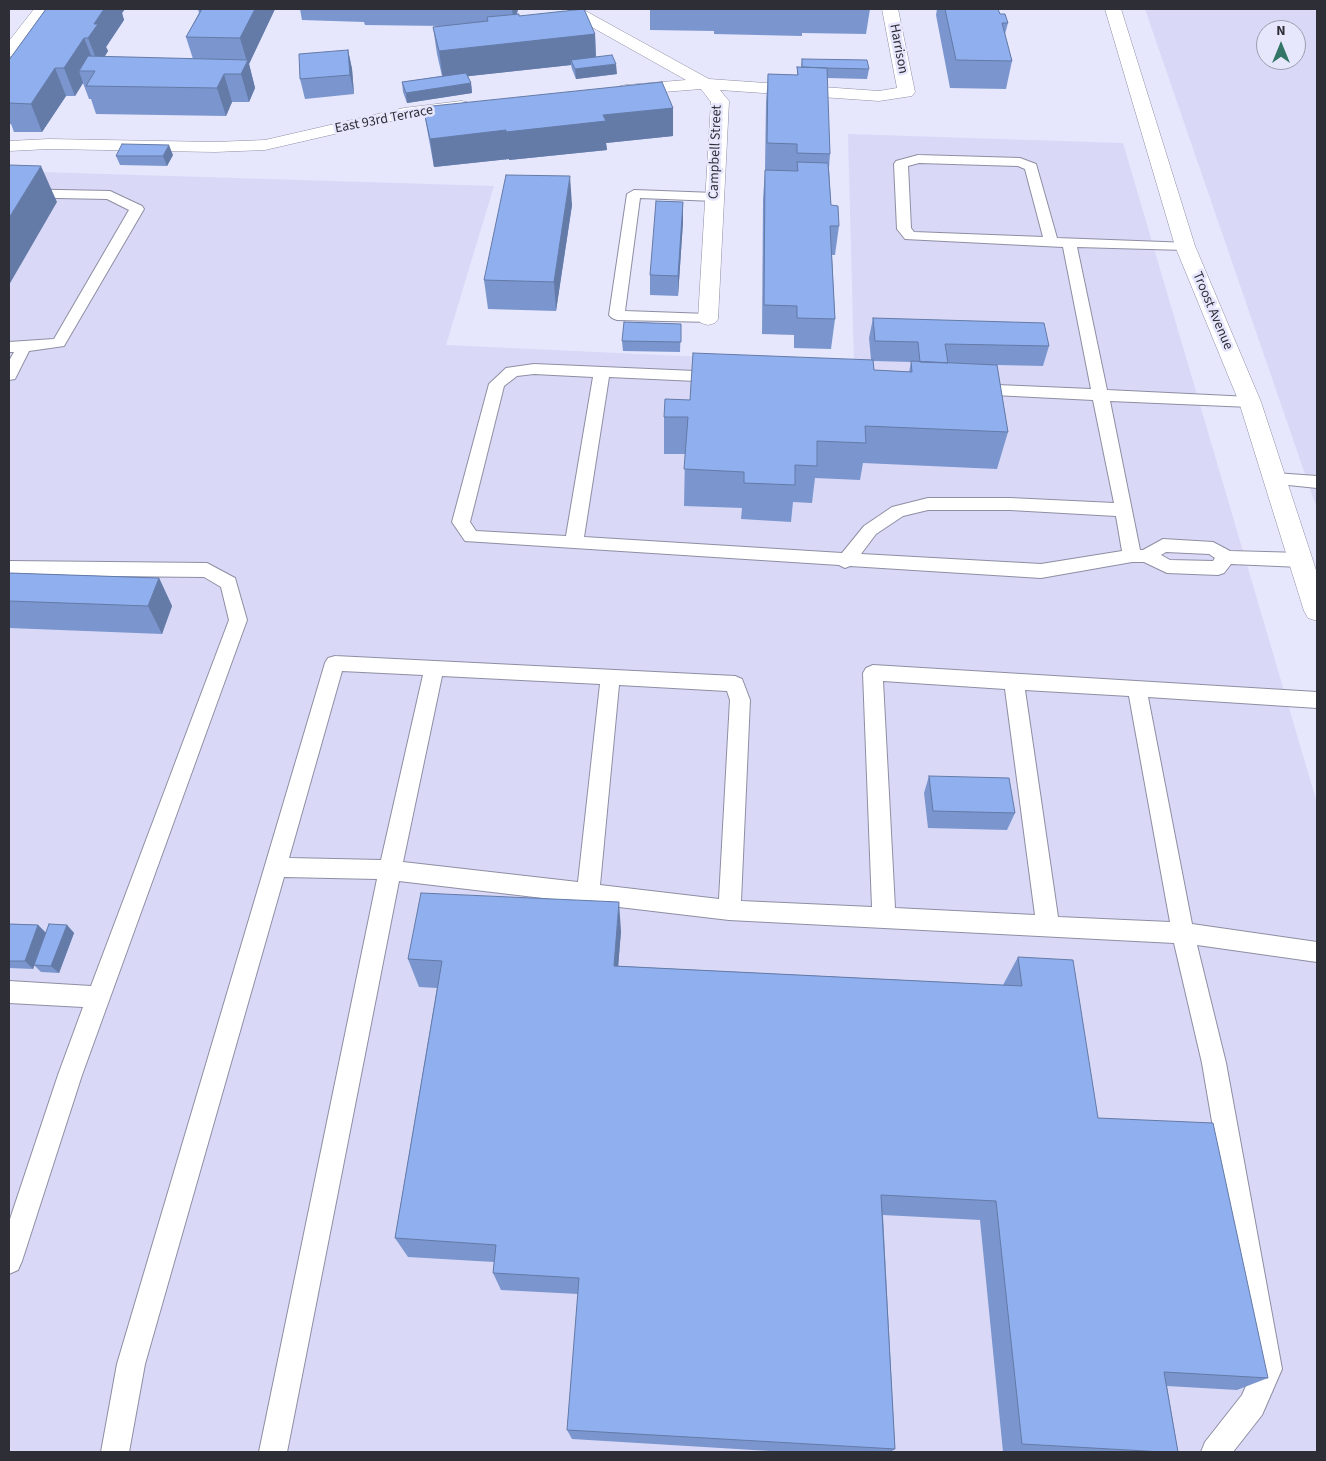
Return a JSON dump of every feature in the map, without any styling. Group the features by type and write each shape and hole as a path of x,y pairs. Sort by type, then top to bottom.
{"street":[{"path":"9,52 42,9"},
{"name":"Campbell Street","path":"571,9 705,84 720,101 708,319"},
{"name":"Harrison","path":"705,84 879,96 906,92 890,9"},
{"name":"Troost Avenue","path":"1112,9 1185,246 1250,402 1317,611"},
{"path":"609,91 705,84"},
{"name":"East 93rd Terrace","path":"9,146 48,144 215,147 265,145 404,113 473,105"}],"lane":[{"path":"1051,242 1031,167 1020,162 918,159 901,164 904,228 910,236 1051,242 1185,246"},
{"path":"9,193 110,195 137,209 60,343 16,347 9,375"},
{"path":"708,319 617,315 634,194 715,197"},
{"path":"1070,242 1099,395 1124,510 1139,556"},
{"path":"730,378 534,369 512,372 497,384 462,522 471,537 845,561 1041,571 1139,556 1167,566 1218,568 1226,557 1301,560"},
{"path":"574,543 602,372"},
{"path":"954,388 1250,402"},
{"path":"1275,479 1317,482"},
{"path":"845,561 870,530 898,512 928,504 1010,504 1124,510"},
{"path":"9,568 207,570 229,583 238,620 70,1075 9,1261"},
{"path":"115,1452 131,1364 335,663 735,684 740,700 729,910"},
{"path":"273,1452 390,870 434,668"},
{"path":"884,919 873,673 1317,700"},
{"path":"588,893 610,677"},
{"path":"1014,681 1048,927"},
{"path":"1137,689 1183,933 1214,1063 1268,1369 1252,1405 1215,1452"},
{"path":"276,867 390,870 729,910 1183,933 1317,952"},
{"path":"9,992 99,997"}],"shaded area":[{"path":"1145,9 1317,9 1317,509"},
{"path":"848,134 1123,143 1317,803 1317,1452 9,1452 9,171 494,186 446,345 854,364"}],"building":[{"path":"46,9 104,9 94,24 98,24 88,38 84,38 64,68 55,68 31,104 9,103 9,60"},
{"path":"202,9 255,9 240,38 186,37"},
{"path":"584,9 595,34 439,51 433,27 488,21 487,17 519,14 519,16"},
{"path":"945,9 998,9 1000,14 1005,14 1008,23 1002,23 1012,61 956,60"},
{"path":"348,50 350,75 300,79 299,54"},
{"path":"612,55 616,64 575,69 571,60"},
{"path":"88,56 248,60 241,74 224,74 217,88 86,86 95,71 79,71"},
{"path":"802,59 867,60 869,69 802,67"},
{"path":"797,67 827,68 830,154 797,153 797,144 767,143 768,74 798,75"},
{"path":"466,73 471,83 406,93 402,82"},
{"path":"662,82 673,108 603,115 606,121 506,132 506,130 430,139 423,107"},
{"path":"122,144 169,145 163,156 116,156"},
{"path":"797,162 828,163 831,205 838,206 839,226 830,226 835,319 797,318 797,306 764,305 765,170 798,171"},
{"path":"9,165 41,166 9,218"},
{"path":"506,175 570,176 554,282 484,280"},
{"path":"656,201 683,202 678,276 650,275"},
{"path":"873,318 1044,323 1049,346 945,344 948,363 920,362 918,342 875,341"},
{"path":"624,322 681,324 681,342 622,341"},
{"path":"693,353 873,360 874,370 912,372 911,361 997,365 1008,432 865,426 866,443 817,441 817,466 795,465 795,485 744,483 744,472 684,469 688,417 664,417 665,399 690,400"},
{"path":"9,573 159,578 148,606 9,601"},
{"path":"929,776 1009,778 1015,813 933,811"},
{"path":"421,893 619,902 614,966 1022,986 1018,957 1073,960 1098,1118 1213,1123 1268,1378 1164,1372 1178,1452 1022,1444 996,1201 881,1195 895,1449 567,1430 579,1278 493,1273 496,1245 395,1238 442,961 408,959"},
{"path":"9,924 38,925 25,961 9,961"},
{"path":"49,924 67,925 51,966 34,965"}]}
